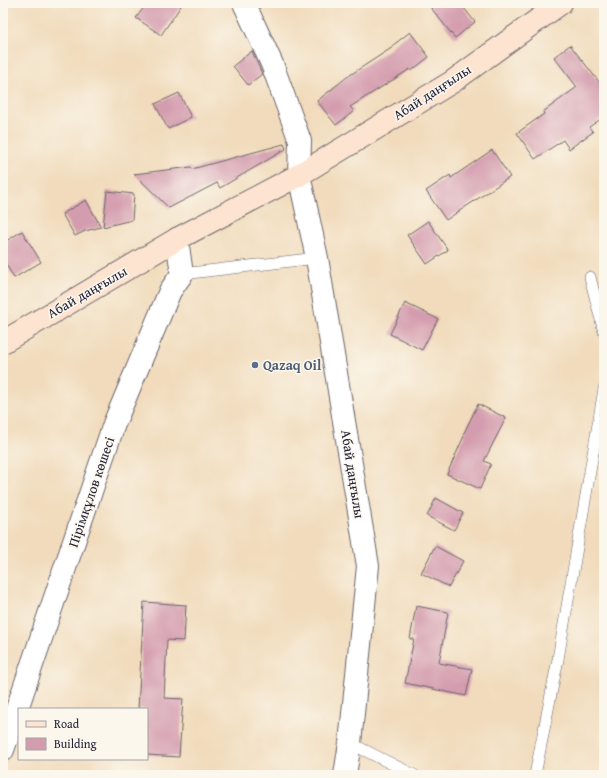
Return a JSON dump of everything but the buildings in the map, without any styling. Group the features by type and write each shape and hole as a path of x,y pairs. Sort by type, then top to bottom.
{"street":[{"path":"244,3 272,64 300,141 299,175"},
{"name":"Абай даңғылы","path":"3,342 177,239 299,175 452,82 561,3"},
{"name":"Абай даңғылы","path":"299,175 317,258 368,566 350,742 345,775"},
{"path":"177,239 182,274"},
{"name":"Пірімқұлов көшесі","path":"3,750 114,424 170,291 182,274"}],"lane":[{"path":"182,274 317,258"},
{"path":"590,277 604,332"},
{"path":"535,775 558,659 604,389"},
{"path":"350,742 414,775"}],"place":[{"name":"Qazaq Oil","path":"255,365"}]}
